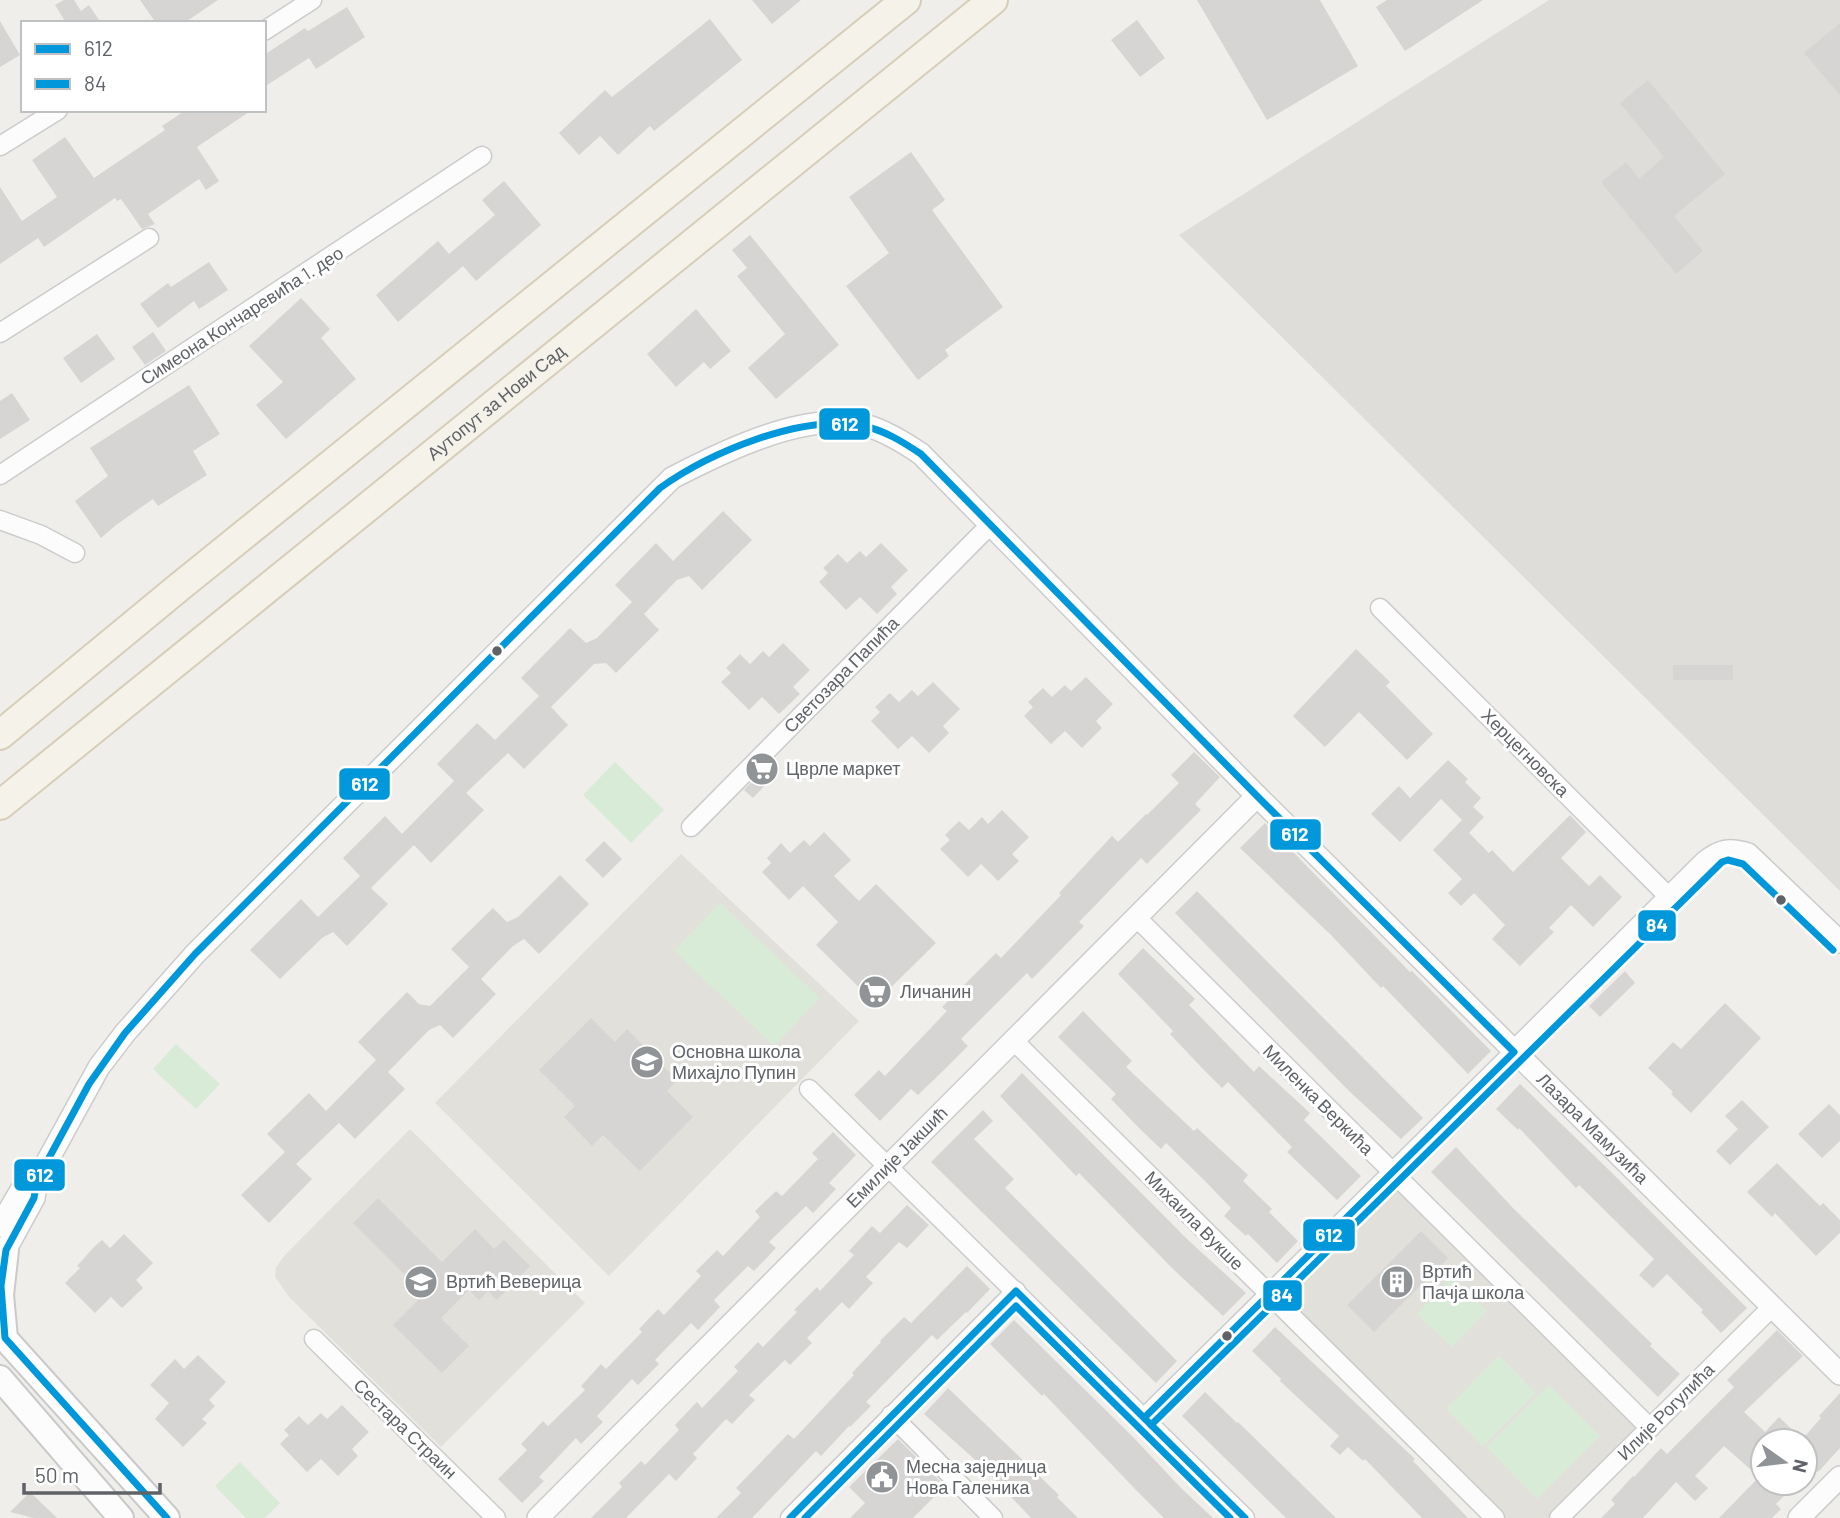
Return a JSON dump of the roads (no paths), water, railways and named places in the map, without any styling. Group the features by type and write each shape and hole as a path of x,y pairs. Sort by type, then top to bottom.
{"main road":[{"path":"0,735 167,596 906,0"},
{"name":"Аутопут за Нови Сад","path":"0,805 993,0"},
{"path":"3,1255 2,1336 167,1518"},
{"path":"0,1378 121,1518"}],"street":[{"path":"266,30 312,0"},
{"path":"0,146 55,112"},
{"name":"Симеона Кончаревића 1. део","path":"0,475 482,156"},
{"path":"0,333 149,238"},
{"path":"3,1255 34,1198 37,1180 99,1067 140,1015 195,954 672,478 735,449 781,432 833,422 867,426 889,435 921,454 1256,796"},
{"path":"0,520 41,535 75,553"},
{"name":"Светозара Папића","path":"691,827 991,524"},
{"name":"Херцегновска","path":"1380,608 1670,898"},
{"name":"Емилије Јакшић","path":"538,1518 1256,796"},
{"name":"Лазара Мамузића","path":"1256,796 1772,1307 1836,1362"},
{"path":"1144,1418 1716,853 1728,849 1748,854 1840,942"},
{"name":"Миленка Веркића","path":"1137,918 1650,1428"},
{"name":"Михаила Вукше","path":"1014,1041 1495,1518"},
{"path":"809,1088 1245,1518"},
{"path":"0,1226 21,1190 37,1180"},
{"path":"790,1518 1016,1291"},
{"name":"Илије Рогулића","path":"1559,1518 1772,1307"},
{"name":"Сестара Страин","path":"314,1339 496,1518"},
{"path":"891,1415 993,1518"},
{"path":"1799,1518 1840,1477"}],"place":[{"name":"Цврле маркет","path":"762,769"},
{"name":"Личанин","path":"875,992"},
{"name":"Основна школа Михајло Пупин","path":"647,1062"},
{"name":"Вртић Веверица","path":"421,1282"},
{"name":"Вртић Пачја школа","path":"1397,1282"},
{"name":"Месна заједница Нова Галеника","path":"882,1477"}]}
